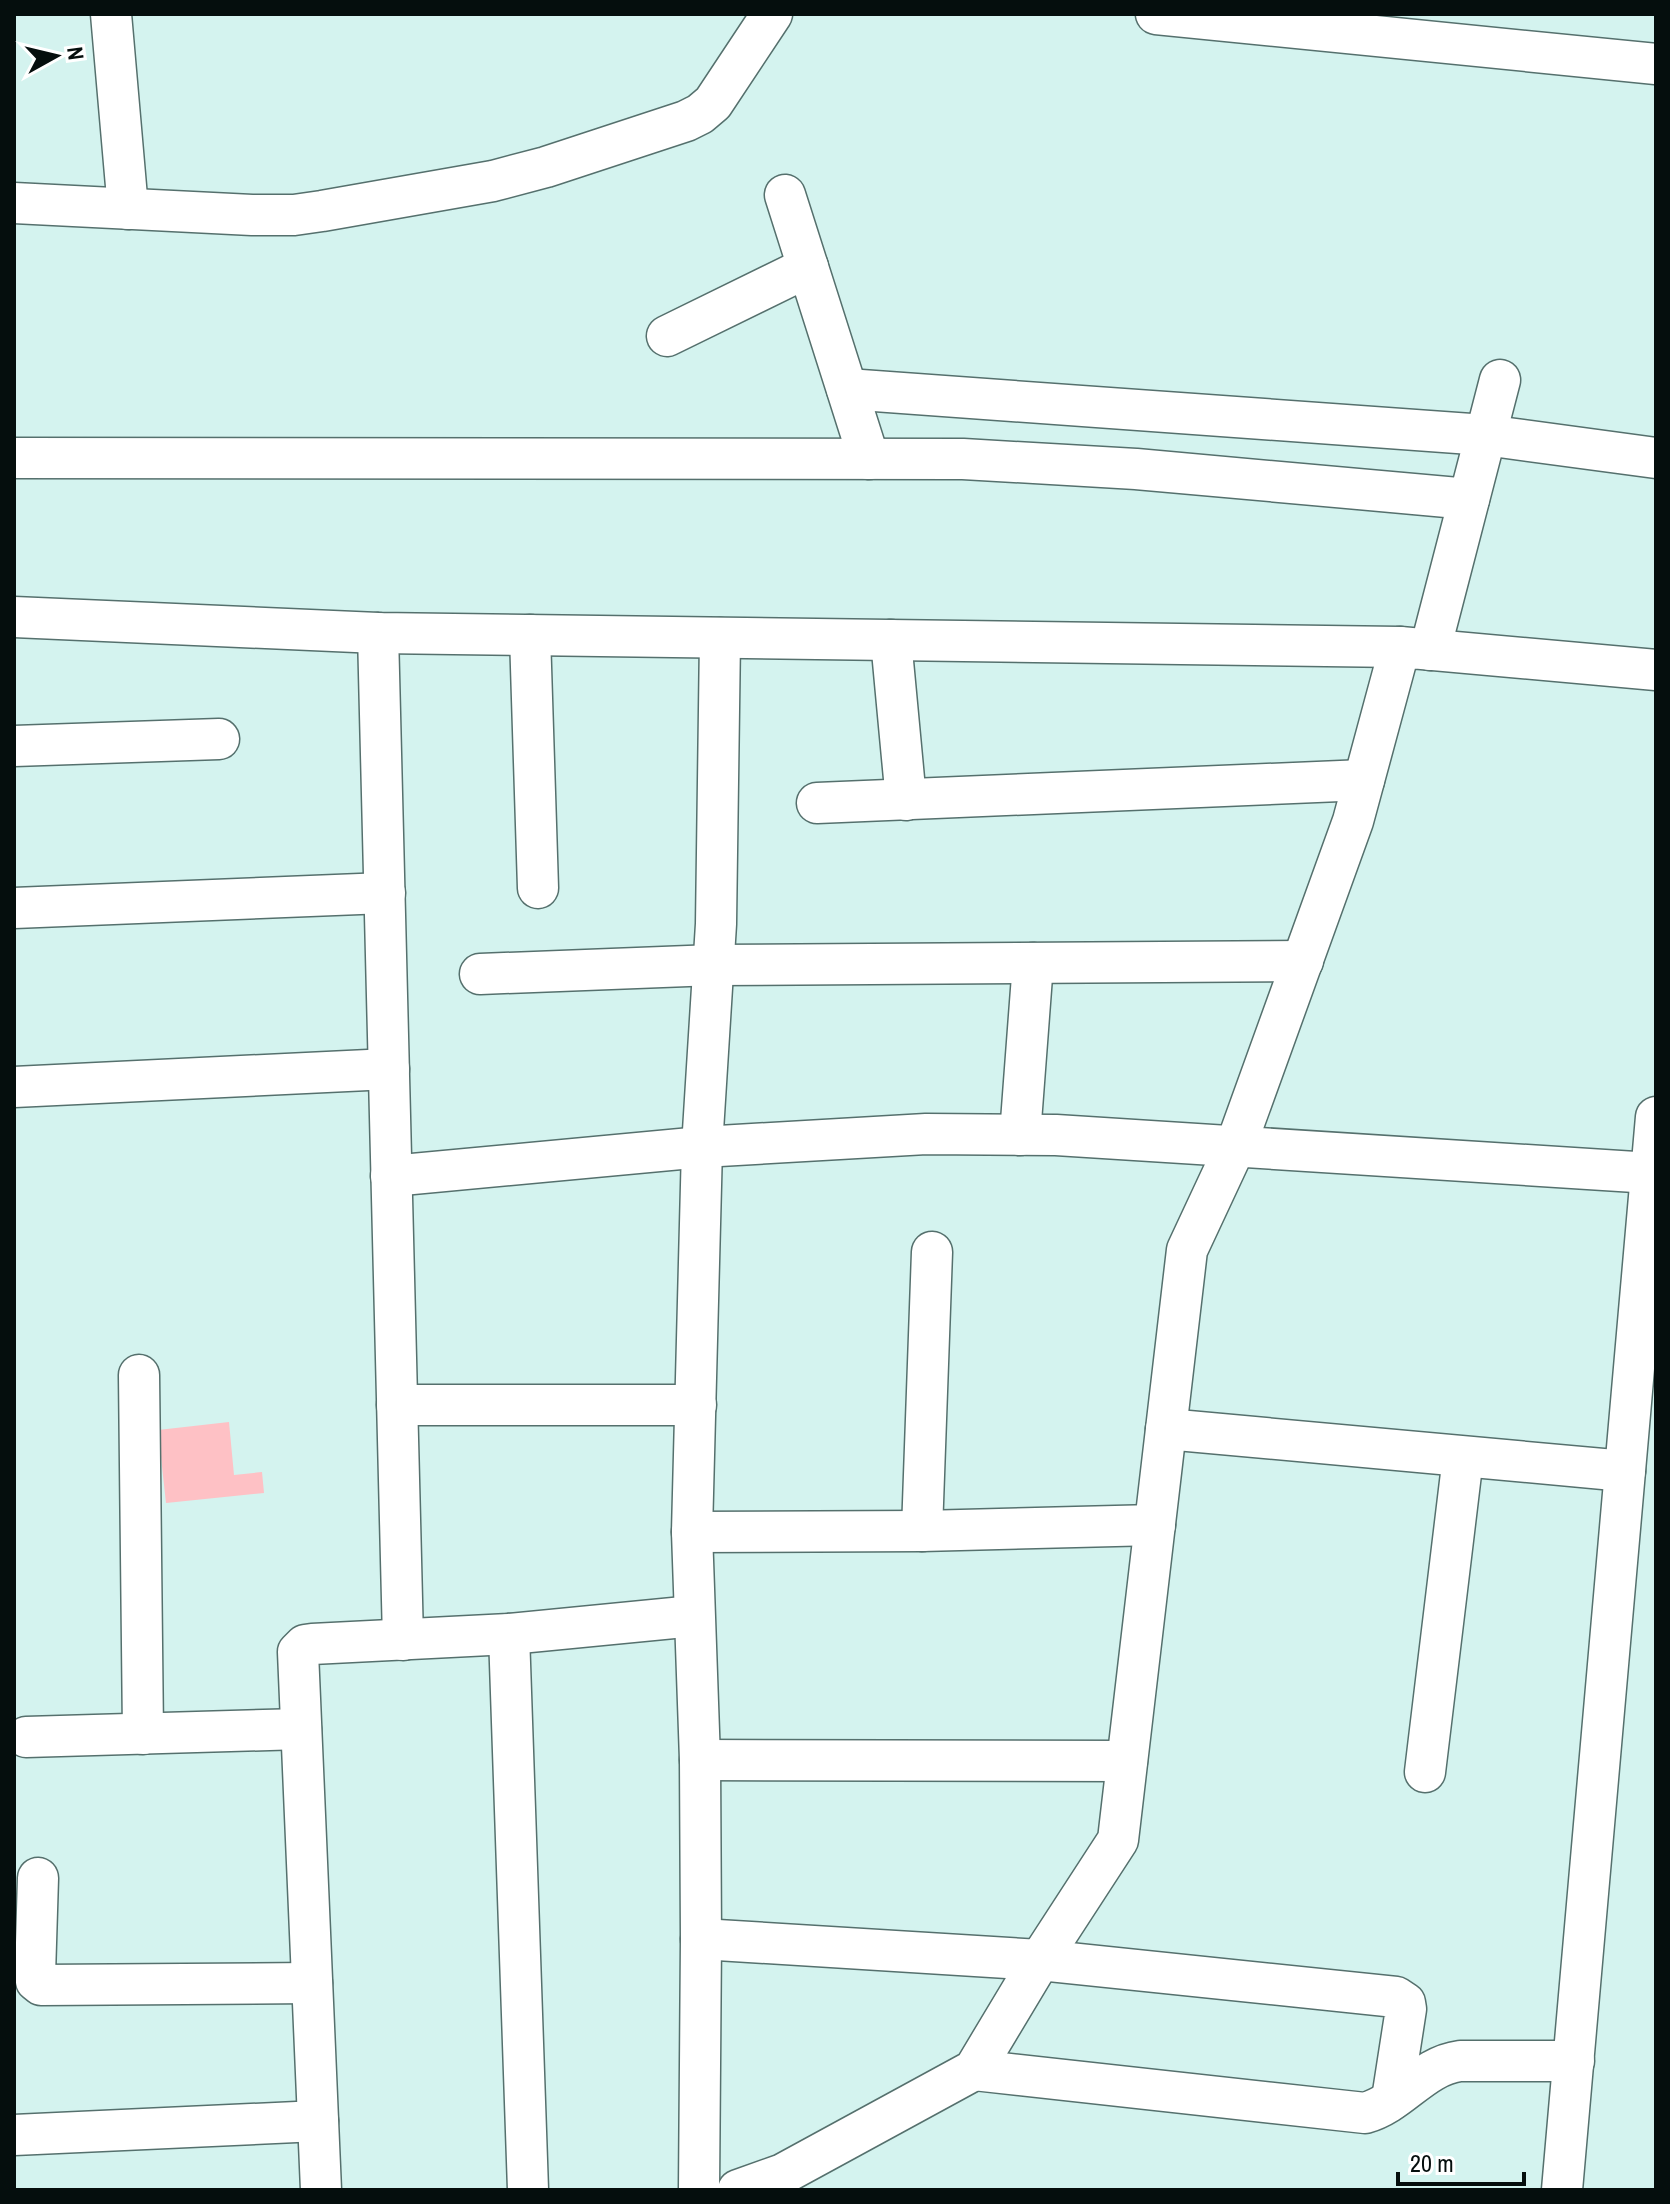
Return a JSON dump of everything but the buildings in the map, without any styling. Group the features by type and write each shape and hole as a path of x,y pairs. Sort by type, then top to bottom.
{"street":[{"path":"111,14 128,209"},
{"path":"14,203 294,215 493,181 546,167 700,114 713,103 772,14"},
{"path":"1156,14 1656,64"},
{"path":"785,195 869,459"},
{"path":"667,336 808,267"},
{"path":"738,2190 783,2182 974,2070 1040,1960 1118,1840 1187,1250 1236,1145 1303,961 1353,821 1364,780 1469,499 1500,380"},
{"path":"847,389 1485,435 1656,458"},
{"path":"14,458 963,459 1136,469 1469,499"},
{"path":"14,617 378,633 1415,648 1656,670"},
{"path":"378,633 403,1640"},
{"path":"530,635 538,888"},
{"path":"699,2190 700,1760 692,1532 702,1147 716,924 720,638"},
{"path":"891,640 906,800"},
{"path":"14,746 219,739"},
{"path":"817,803 1364,780"},
{"path":"14,908 385,893"},
{"path":"480,974 714,965 1303,961"},
{"path":"1020,1135 1033,963"},
{"path":"14,1087 389,1069"},
{"path":"1562,2190 1656,1117"},
{"path":"391,1176 702,1147 926,1134 1056,1135 1651,1173"},
{"path":"922,1531 932,1252"},
{"path":"139,1375 143,1734"},
{"path":"397,1405 696,1405"},
{"path":"1166,1429 1625,1471"},
{"path":"1425,1772 1463,1457"},
{"path":"692,1532 922,1531 1155,1525"},
{"path":"321,2190 298,1657 301,1648 312,1644 509,1634 694,1616"},
{"path":"509,1634 528,2190"},
{"path":"26,1737 301,1729"},
{"path":"700,1760 1127,1761"},
{"path":"38,1878 35,1975 41,1985 312,1983"},
{"path":"701,1939 1040,1960 1396,1997 1405,2003 1406,2009 1392,2099"},
{"path":"974,2070 1365,2113 1375,2110 1436,2067 1447,2063 1574,2061"},
{"path":"14,2135 318,2121"}]}
